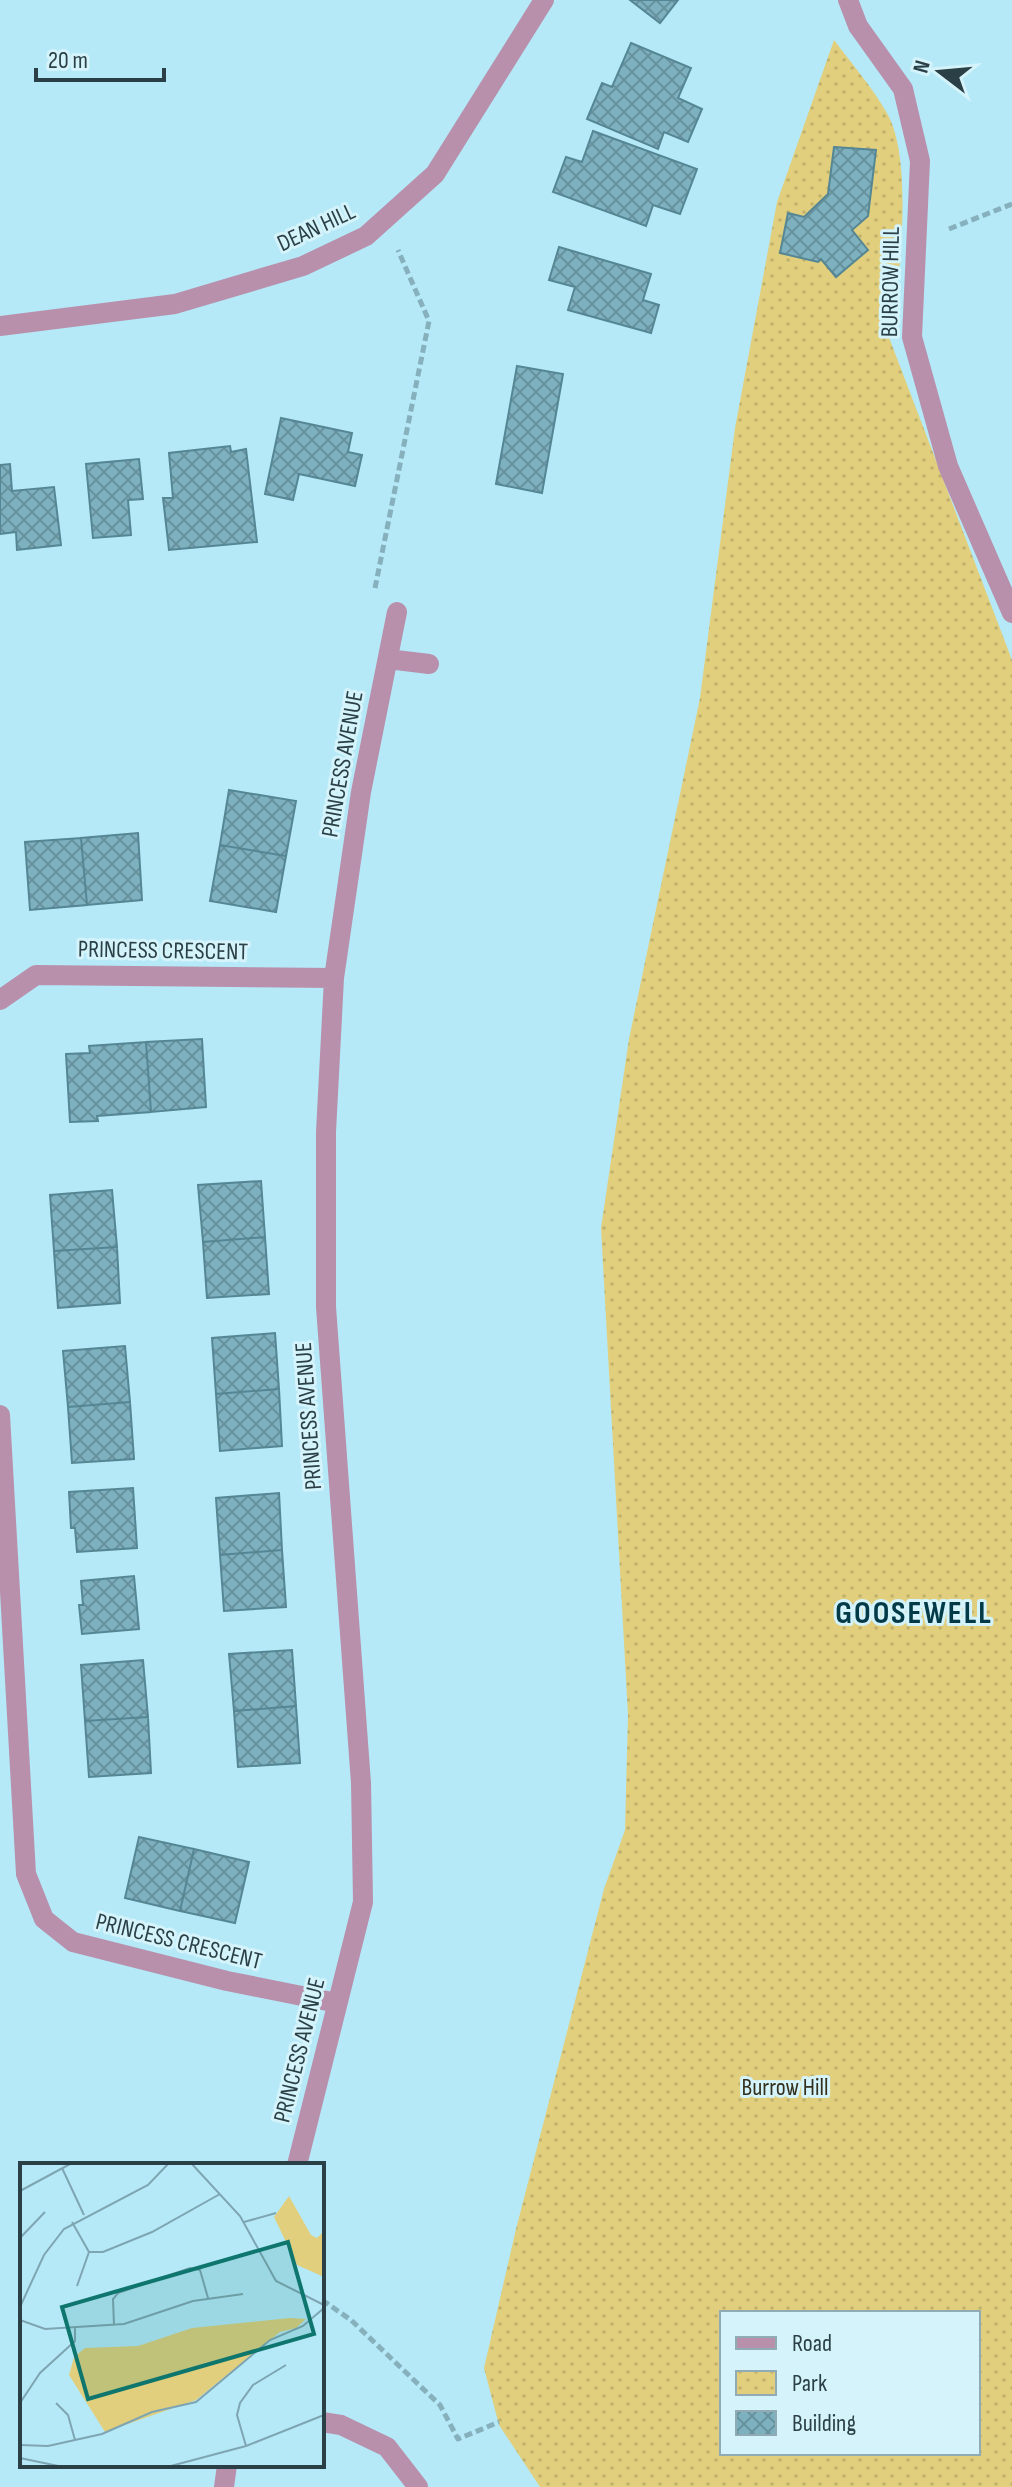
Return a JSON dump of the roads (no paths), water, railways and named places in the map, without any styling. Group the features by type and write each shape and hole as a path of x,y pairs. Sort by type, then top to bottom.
{"street":[{"name":"DEAN HILL","path":"0,326 175,304 303,266 366,236 435,174 544,0"},
{"name":"BURROW HILL","path":"848,0 858,26 903,89 920,161 912,337 948,466 1012,613"},
{"name":"PRINCESS AVENUE","path":"297,2163 363,1902 361,1783 326,1307 326,1132 334,978 361,792 397,612"},
{"path":"388,659 429,664"},
{"name":"PRINCESS CRESCENT","path":"0,1000 36,975 334,978"},
{"name":"PRINCESS CRESCENT","path":"0,1415 26,1874 44,1919 73,1942 227,1981 337,2003"},
{"path":"324,2422 341,2425 387,2447 418,2487"},
{"path":"224,2487 227,2467"}],"district":[{"name":"GOOSEWELL","path":"914,1612"}],"park label":[{"name":"Burrow Hill","path":"785,2087"}]}
